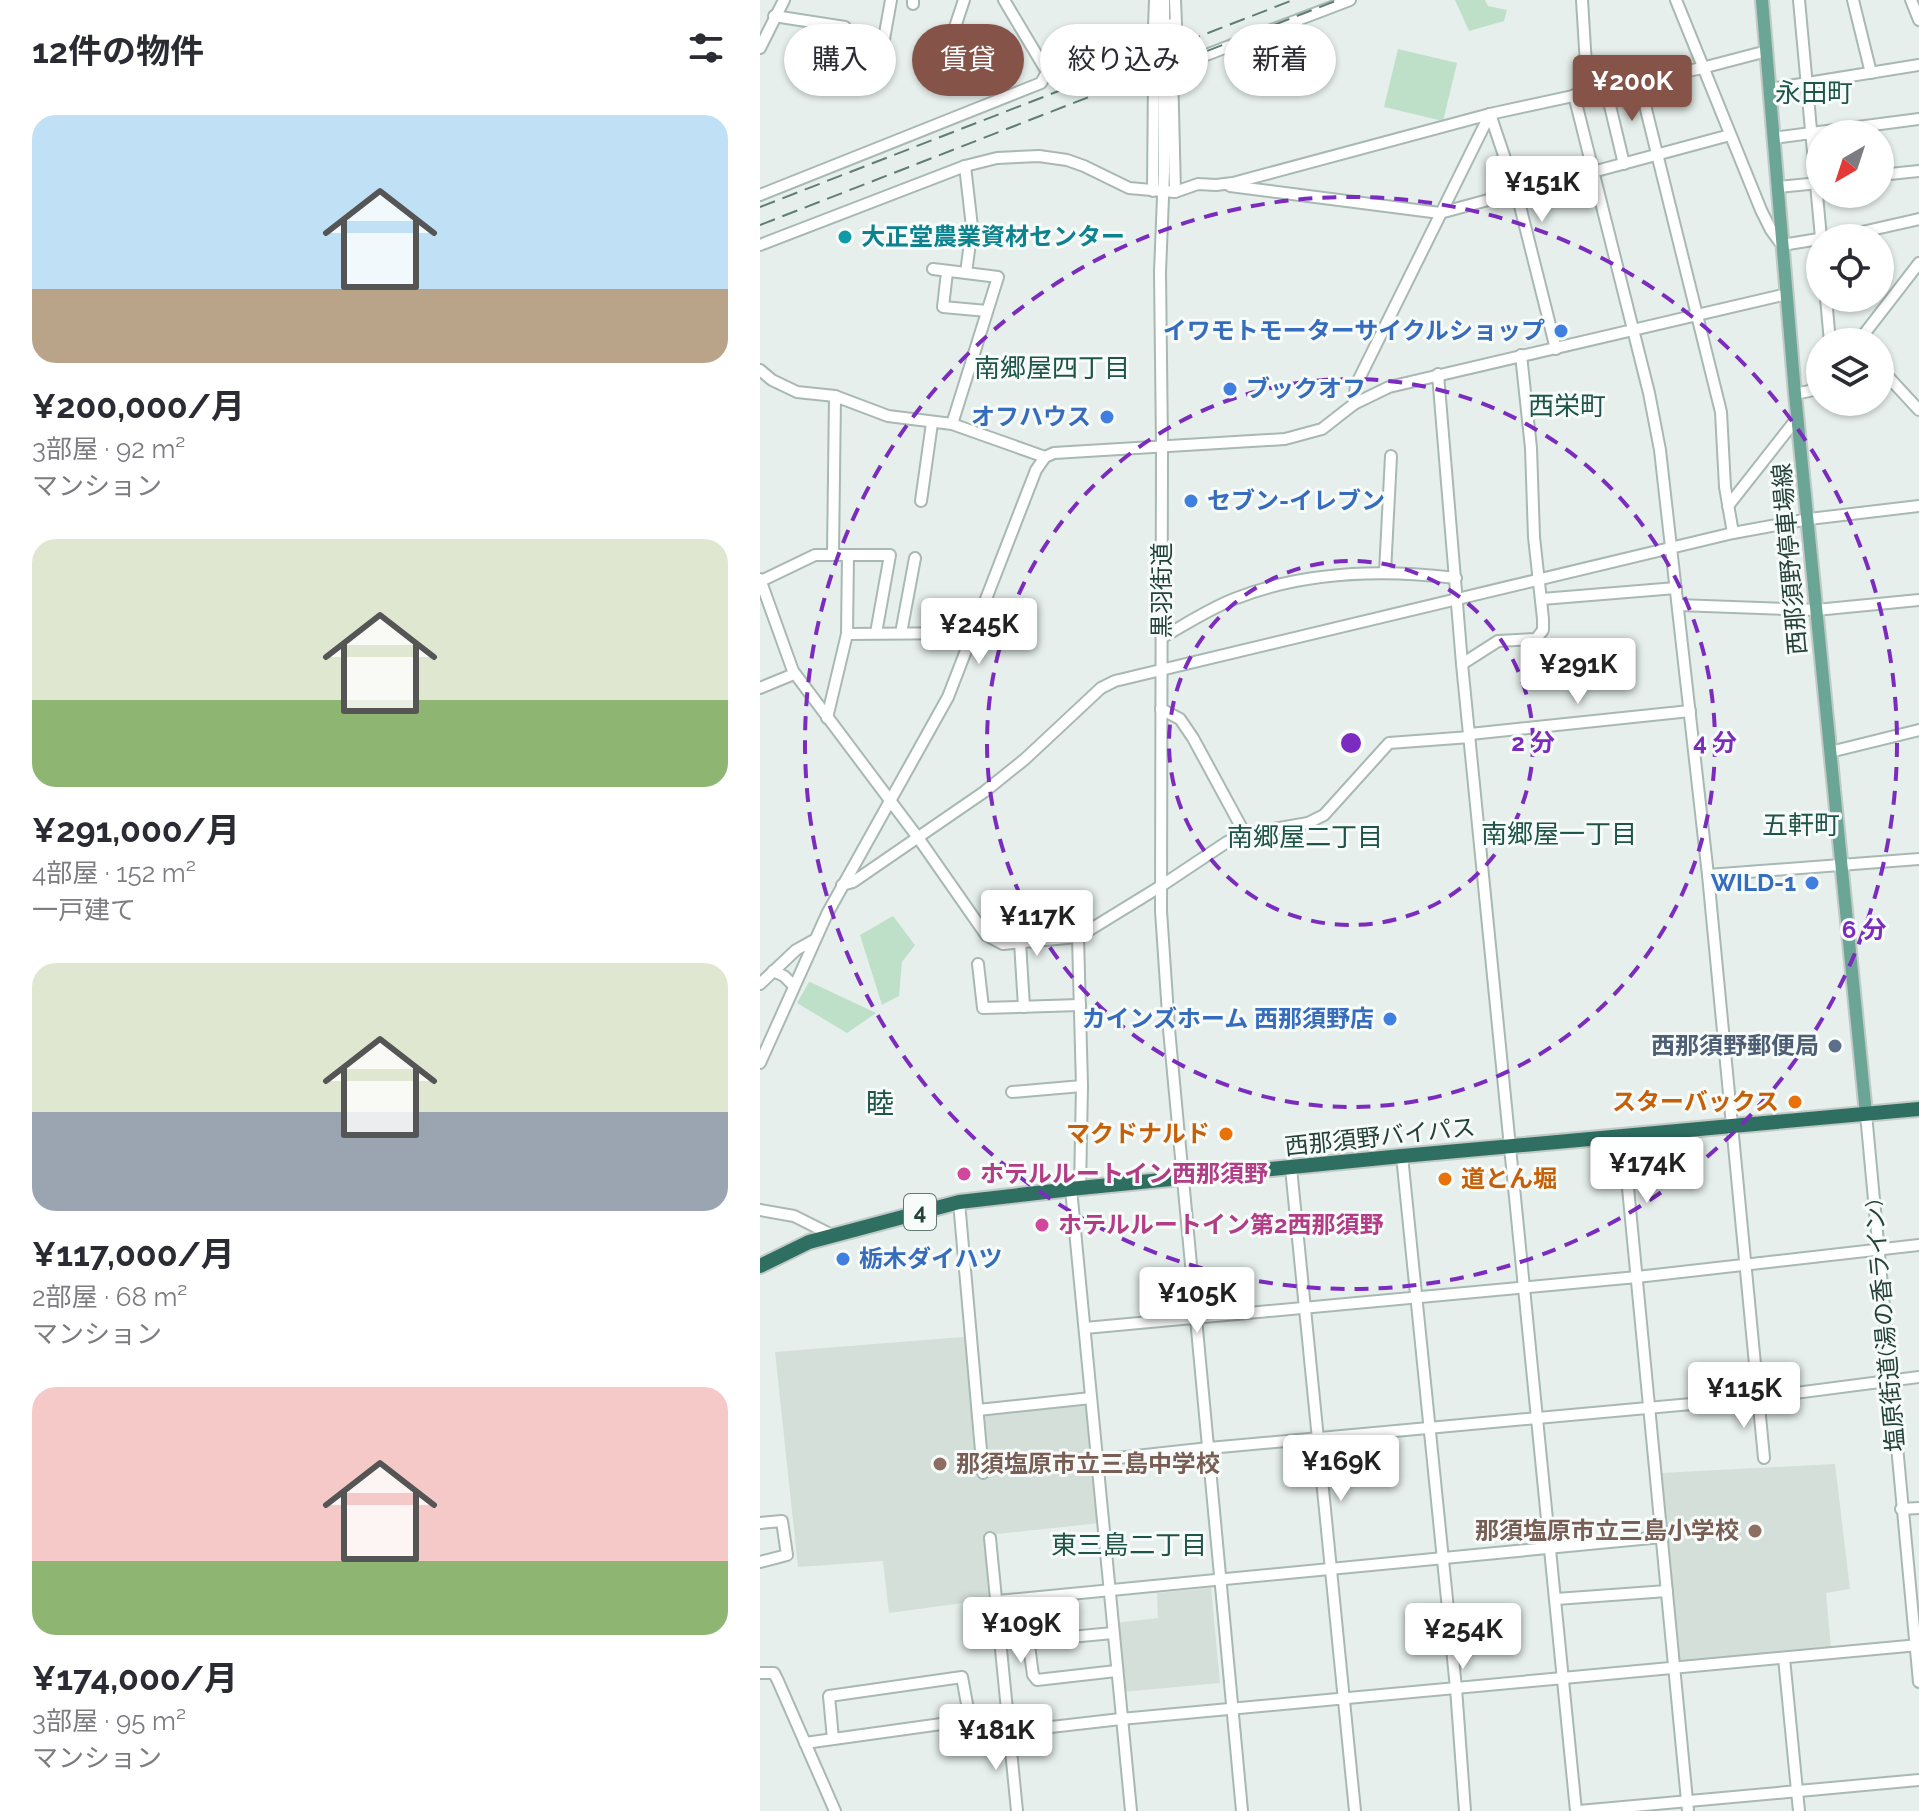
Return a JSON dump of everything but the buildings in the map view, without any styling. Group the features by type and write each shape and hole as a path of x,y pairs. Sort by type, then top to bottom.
{"highway":[{"name":"西那須野バイパス","path":"760,1266 809,1242 959,1202 1402,1156 1919,1109"}],"main road":[{"name":"西那須野停車場線","path":"1762,0 1795,394 1866,1114"}],"street":[{"path":"760,48 784,0"},
{"path":"887,24 891,0"},
{"path":"956,24 964,0"},
{"path":"760,195 1041,83 1047,72 1004,0"},
{"path":"1154,24 1155,0"},
{"name":"黒羽街道","path":"1164,0 1165,24"},
{"path":"1175,0 1176,24"},
{"path":"1208,54 1350,0"},
{"path":"1582,0 1591,92"},
{"path":"1676,0 1767,224 1782,245 1806,241"},
{"path":"1799,0 1809,120"},
{"path":"1853,0 1871,73"},
{"path":"1911,0 1919,20"},
{"path":"774,16 826,24"},
{"path":"1224,184 1348,154 1490,114 1767,51"},
{"path":"1770,89 1919,65"},
{"path":"1639,81 1721,412 1733,533"},
{"path":"1606,89 1624,164"},
{"path":"1574,95 1658,431 1708,875 1764,1458"},
{"path":"1156,96 1164,191"},
{"name":"黒羽街道","path":"1164,96 1160,272 1163,637 1161,886 1169,1029 1242,1811"},
{"path":"1164,191 1170,96"},
{"path":"1490,114 1517,194 1556,349"},
{"path":"1354,404 1356,385 1490,114"},
{"path":"1894,122 1919,119"},
{"path":"1773,138 1806,134"},
{"path":"760,245 965,166 1008,156 1067,160 1129,188 1164,191 1198,184 1224,184 1440,213 1730,135"},
{"path":"965,166 972,227 966,273"},
{"path":"1894,174 1919,171"},
{"path":"1778,187 1806,184"},
{"path":"1894,225 1919,219"},
{"path":"1869,328 1919,263"},
{"path":"933,269 998,277 952,424"},
{"path":"947,272 943,307 987,311"},
{"path":"760,1063 814,940 842,885 948,697 1036,470 1045,457 1054,453 1162,445 1250,443 1306,434 1322,429 1354,404 1389,387 1787,294"},
{"path":"1462,664 1498,641 1540,637 1543,630 1534,537 1531,448 1521,355"},
{"path":"760,370 772,380 797,392 835,396 888,416 952,424 1045,457"},
{"path":"1438,374 1462,664 1578,1811 1688,1806 1797,1790 1919,1780"},
{"path":"1894,383 1919,410"},
{"path":"1795,394 1806,392"},
{"path":"833,555 835,396"},
{"path":"1728,506 1798,417"},
{"path":"921,501 932,423"},
{"path":"1385,572 1391,456"},
{"path":"842,885 853,882 919,839 1015,768 1101,688 1115,681 1733,533 1809,519 1919,506"},
{"path":"876,633 890,555 815,555 760,580 794,674 919,839 986,935 1003,944 1078,937 1199,859 1245,834 1308,823 1324,815 1389,743 1690,711"},
{"path":"827,718 847,634 848,555"},
{"path":"901,633 915,558"},
{"path":"1163,637 1232,600 1310,579 1385,572 1456,578"},
{"path":"1542,599 1676,588"},
{"path":"1678,605 1816,610 1919,600"},
{"path":"847,634 974,633"},
{"path":"760,688 794,674"},
{"path":"1161,709 1180,719 1193,738 1245,834"},
{"path":"1830,752 1919,730"},
{"path":"1708,875 1919,859"},
{"path":"1078,937 1082,1086 1076,1188 1091,1398 1131,1811"},
{"path":"760,984 796,950 814,940"},
{"path":"1020,942 1024,1007"},
{"path":"978,964 983,1008 1080,1005"},
{"path":"773,971 794,986"},
{"path":"1012,1092 1082,1086"},
{"name":"塩原街道(湯の香ライン)","path":"1866,1114 1919,1682"},
{"path":"1623,1136 1688,1806"},
{"path":"1402,1156 1456,1688 1465,1811"},
{"path":"1291,1168 1355,1811"},
{"path":"959,1202 983,1473"},
{"path":"760,1210 794,1216 832,1235"},
{"path":"1085,1328 1637,1277 1919,1245"},
{"path":"1017,1469 1209,1448 1757,1398 1919,1377"},
{"path":"978,1410 1091,1398"},
{"path":"1901,1509 1919,1508"},
{"path":"760,1523 782,1521 787,1555 760,1562"},
{"path":"998,1601 1662,1537"},
{"path":"990,1538 1017,1811"},
{"path":"1556,1599 1667,1591"},
{"path":"1000,1627 1026,1624 1033,1675 1037,1680 1116,1671"},
{"path":"1028,1641 1113,1633"},
{"path":"833,1739 829,1696 962,1677 973,1736 1121,1719 1917,1645"},
{"path":"1784,1658 1799,1811"},
{"path":"760,1673 774,1673 835,1811"},
{"path":"805,1743 970,1720"}],"shaded area":[{"name":"那須塩原市立三島中学校","path":"975,1336 983,1413 1089,1402 1100,1523 988,1535 993,1599 889,1613 883,1561 798,1567 775,1352"},
{"name":"那須塩原市立三島小学校","path":"1835,1464 1850,1589 1826,1593 1831,1649 1679,1665 1661,1473"},
{"path":"1211,1588 1220,1683 1122,1692 1115,1623 1158,1618 1157,1593"}],"green space":[{"path":"1455,0 1485,0 1488,6 1507,10 1504,21 1469,31"},
{"path":"1398,49 1457,63 1443,121 1384,107"},
{"path":"893,916 915,945 902,962 899,996 882,1005 860,935"},
{"path":"809,982 876,1013 847,1033 797,1003"}],"railway":[{"path":"760,207 1293,0"},
{"path":"760,225 1338,0"}],"place":[{"name":"大正堂農業資材センター","path":"845,237"},
{"name":"イワモトモーターサイクルショップ","path":"1561,331"},
{"name":"ブックオフ","path":"1230,389"},
{"name":"オフハウス","path":"1107,417"},
{"name":"セブン-イレブン","path":"1191,501"},
{"name":"WILD-1","path":"1812,883"},
{"name":"カインズホーム 西那須野店","path":"1390,1019"},
{"name":"西那須野郵便局","path":"1835,1046"},
{"name":"スターバックス","path":"1795,1102"},
{"name":"マクドナルド","path":"1226,1134"},
{"name":"ホテルルートイン西那須野","path":"964,1174"},
{"name":"道とん堀","path":"1445,1179"},
{"name":"ホテルルートイン第2西那須野","path":"1042,1225"},
{"name":"栃木ダイハツ","path":"843,1259"},
{"name":"那須塩原市立三島中学校","path":"940,1464"},
{"name":"那須塩原市立三島小学校","path":"1755,1531"}],"district":[{"name":"永田町","path":"1814,93"},
{"name":"南郷屋四丁目","path":"1052,368"},
{"name":"西栄町","path":"1567,406"},
{"name":"五軒町","path":"1801,825"},
{"name":"南郷屋一丁目","path":"1559,834"},
{"name":"南郷屋二丁目","path":"1305,837"},
{"name":"睦","path":"880,1103"},
{"name":"東三島二丁目","path":"1129,1545"}]}
